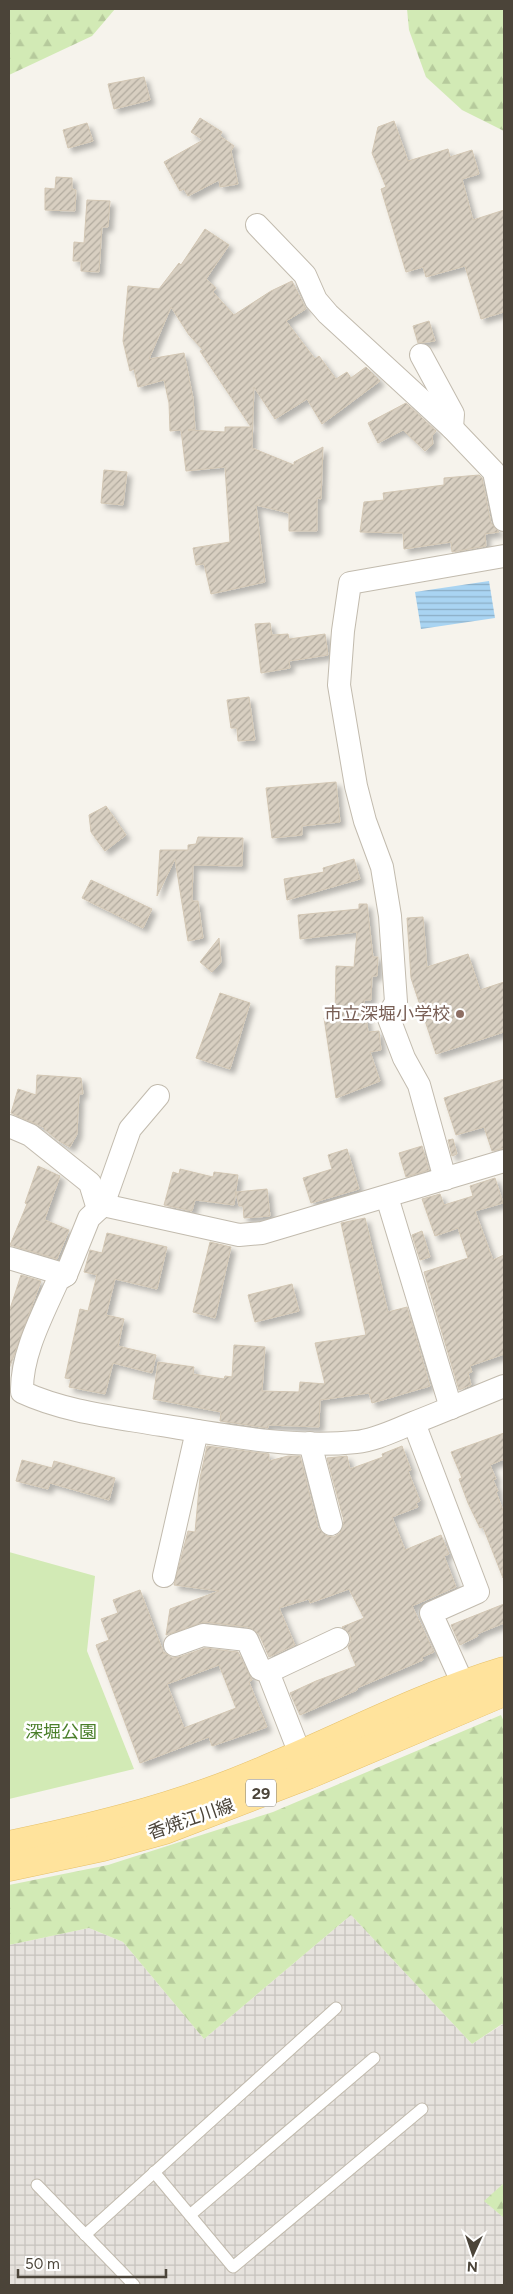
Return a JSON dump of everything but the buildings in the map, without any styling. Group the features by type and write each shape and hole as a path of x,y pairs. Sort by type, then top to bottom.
{"main road":[{"name":"香焼江川線","path":"9,1845 98,1826 158,1809 235,1782 297,1748 463,1684 504,1671"},
{"name":"香焼江川線","path":"9,1867 103,1847 165,1830 308,1775 504,1692"}],"street":[{"path":"257,225 305,275 316,300 328,314 452,428 494,472 504,520"},
{"path":"421,355 453,414 452,428"},
{"path":"445,1179 419,1085 404,1058 388,1016 396,1002 390,916 382,867 365,821 348,743 339,685 343,631 350,583 504,556"},
{"path":"158,1096 130,1130 100,1207 89,1218 66,1275 58,1280 36,1332 22,1375 15,1387 42,1402 105,1416 260,1439 310,1443 358,1442 414,1423 504,1386"},
{"path":"9,1126 30,1135 90,1183 100,1207"},
{"path":"100,1207 239,1234 262,1233 387,1197 504,1160"},
{"path":"387,1197 451,1408"},
{"path":"9,1258 66,1275"},
{"path":"414,1423 478,1592 431,1613 463,1684"},
{"path":"164,1576 197,1430"},
{"path":"310,1443 331,1524"},
{"path":"175,1645 203,1635 247,1640 260,1669 268,1672 338,1639"},
{"path":"268,1672 297,1748"}],"lane":[{"path":"85,2235 336,2008"},
{"path":"190,2215 374,2058"},
{"path":"154,2172 233,2267 422,2109"},
{"path":"37,2185 134,2285"}],"shaded area":[{"path":"351,1915 472,2044 504,2025 504,2183 485,2201 504,2218 504,2285 9,2285 9,1945 89,1928 123,1942 204,2039"}],"green space":[{"path":"9,9 115,9 92,36 9,75"},
{"path":"407,9 504,9 504,131 462,110 426,77 409,30"},
{"name":"深堀公園","path":"9,1552 95,1576 87,1651 134,1769 9,1799"},
{"path":"501,1715 504,1722 504,2025 502,2024 472,2044 351,1915 204,2039 123,1942 89,1928 9,1945 9,1885 108,1865 273,1812"},
{"path":"504,2183 504,2218 484,2201"}],"water":[{"path":"489,581 495,618 421,629 415,592"}],"place":[{"name":"市立深堀小学校","path":"460,1014"}]}
